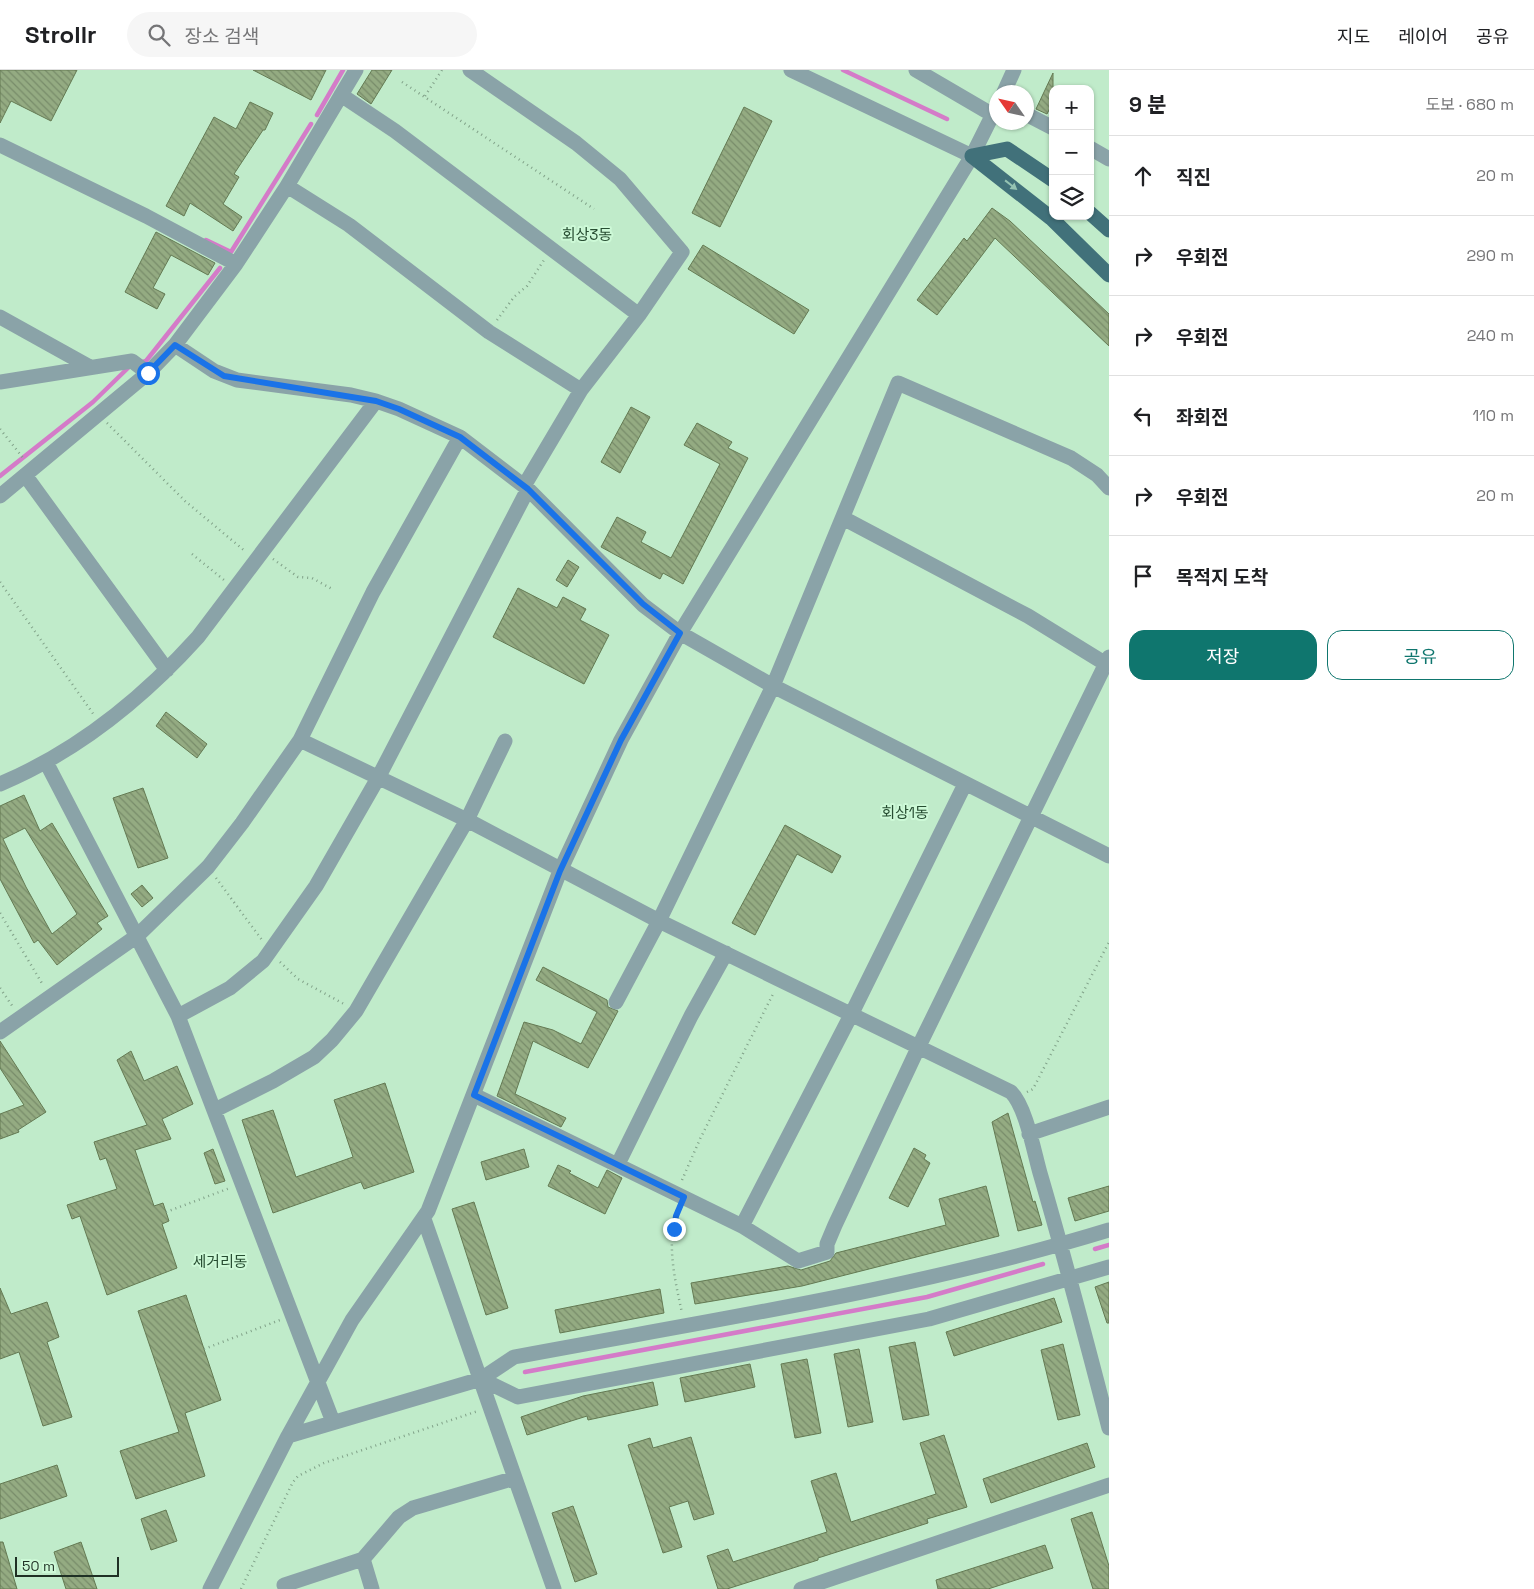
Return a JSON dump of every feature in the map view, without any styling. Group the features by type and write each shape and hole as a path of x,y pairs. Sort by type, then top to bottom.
{"main road":[{"path":"972,156 1007,149 1049,177"},
{"path":"972,156 1051,218 1109,275"},
{"path":"1094,217 1109,230"}],"street":[{"path":"0,496 148,373 175,345 236,264 287,186 356,70"},
{"path":"178,1016 230,988 263,961 316,886 378,778 526,487 581,390 639,315 682,252 620,179 576,143 470,70"},
{"path":"792,70 972,156"},
{"path":"916,70 989,109"},
{"path":"1007,85 1014,70"},
{"path":"341,95 395,131 639,315"},
{"path":"1034,118 1049,126"},
{"path":"210,1589 288,1436 317,1384 374,1287 424,1219 560,871 621,740 680,633 972,156 989,123"},
{"path":"0,145 146,216 236,264"},
{"path":"1094,150 1109,159"},
{"path":"287,186 349,225 489,332 581,390"},
{"path":"0,317 90,367"},
{"path":"175,345 214,371 237,380 351,395 376,401 399,409 460,437 526,487 643,604 680,633 773,686 1109,856"},
{"path":"0,382 132,361 148,373"},
{"path":"616,1002 659,921 773,686 898,383 1071,458 1097,475 1109,488"},
{"path":"0,784 46,762 134,700 167,670 198,637 376,401"},
{"path":"0,1032 137,936 208,867 242,823 300,740 373,592 460,437"},
{"path":"29,472 167,670"},
{"path":"474,1095 742,1226 798,1261 826,1252 827,1244 835,1225 919,1046 1107,661 1028,616 843,518"},
{"path":"300,740 467,820 560,871 659,921 781,978 1003,1088 1017,1097 1071,1279 1109,1428"},
{"path":"215,1110 273,1081 314,1057 332,1040 356,1011 467,820 505,741"},
{"path":"46,762 178,1016 333,1422"},
{"path":"742,1226 852,1013 965,784"},
{"path":"618,1164 691,1016 726,953"},
{"path":"1029,1134 1109,1106"},
{"path":"424,1219 554,1589"},
{"path":"288,1436 481,1379 514,1357 861,1291 1062,1249 1109,1230"},
{"path":"481,1379 518,1397 929,1319 1109,1267"},
{"path":"284,1585 363,1558 399,1517 413,1508 515,1478"},
{"path":"802,1589 1109,1485"},
{"path":"363,1558 372,1589"}],"path":[{"path":"425,96 442,70"},
{"path":"402,82 594,209"},
{"path":"489,332 514,297 527,286 551,250"},
{"path":"98,414 185,501 258,555 298,577 312,578 332,589"},
{"path":"0,429 29,472"},
{"path":"192,554 234,588"},
{"path":"0,582 100,725"},
{"path":"0,914 50,997"},
{"path":"1017,1097 1032,1089 1109,942"},
{"path":"685,1324 675,1278 672,1240 680,1195 700,1139 781,978"},
{"path":"0,988 20,1018"},
{"path":"166,1212 242,1184"},
{"path":"204,1349 292,1316"},
{"path":"241,1589 293,1482 298,1476 324,1463 490,1407"}],"building":[{"path":"0,70 77,70 51,121 11,101 0,123"},
{"path":"253,70 326,70 311,100"},
{"path":"372,70 392,70 371,104 357,94"},
{"path":"1053,73 1053,85 1049,85 1049,110 1047,114 1036,109"},
{"path":"250,102 273,113 265,130 263,130 234,174 239,177 223,204 242,217 233,231 190,203 184,216 166,206 214,117 236,129"},
{"path":"744,107 772,121 720,227 692,213"},
{"path":"992,208 1010,221 1109,314 1109,346 995,238 937,315 917,300 964,238 967,241"},
{"path":"156,232 215,263 208,275 171,255 153,288 165,294 157,309 125,292"},
{"path":"703,245 809,310 794,334 688,269"},
{"path":"631,407 650,417 620,473 601,462"},
{"path":"697,423 732,442 728,448 748,458 683,584 663,573 660,579 601,547 617,517 646,532 641,542 671,558 720,464 684,445"},
{"path":"568,560 579,567 567,587 556,580"},
{"path":"518,588 557,608 563,597 586,609 580,620 609,635 584,684 493,637"},
{"path":"166,712 207,744 197,758 156,726"},
{"path":"143,788 168,858 138,868 113,798"},
{"path":"24,795 40,831 52,823 108,916 97,923 102,929 57,965 38,940 34,943 0,879 0,806","holes":["25,828 77,914 52,934 26,887 3,839"]},
{"path":"785,825 841,856 832,873 797,854 755,935 732,923"},
{"path":"142,885 153,898 142,907 131,894"},
{"path":"543,967 607,1000 608,1007 618,1011 588,1068 533,1041 515,1094 566,1118 561,1127 497,1096 524,1022 553,1030 581,1044 597,1012 536,980"},
{"path":"0,1041 46,1112 18,1130 19,1132 0,1139 0,1114 24,1105 0,1068"},
{"path":"131,1051 144,1081 177,1066 193,1104 162,1119 171,1139 135,1150 154,1206 163,1203 169,1221 162,1224 177,1268 107,1295 80,1216 72,1219 67,1205 117,1189 106,1158 100,1160 94,1142 147,1125 117,1060"},
{"path":"385,1083 414,1172 364,1189 361,1182 273,1213 242,1120 273,1110 296,1177 353,1157 334,1100"},
{"path":"1008,1113 1033,1202 1035,1201 1042,1225 1018,1231 992,1122"},
{"path":"914,1148 926,1155 924,1159 930,1163 908,1207 889,1198"},
{"path":"213,1149 225,1181 215,1184 204,1153"},
{"path":"524,1149 529,1167 486,1180 481,1162"},
{"path":"558,1165 598,1188 607,1170 622,1178 605,1214 548,1186"},
{"path":"986,1186 999,1236 802,1286 695,1304 691,1283 788,1266 801,1270 830,1261 836,1253 946,1225 939,1199"},
{"path":"1109,1186 1109,1211 1075,1221 1068,1198"},
{"path":"474,1202 508,1308 486,1315 452,1209"},
{"path":"1109,1282 1109,1323 1107,1323 1095,1287"},
{"path":"0,1288 11,1314 47,1302 59,1337 47,1342 72,1417 43,1426 19,1352 0,1359"},
{"path":"660,1289 664,1313 560,1333 555,1310"},
{"path":"186,1295 221,1400 185,1413 205,1476 136,1499 120,1451 179,1432 138,1311"},
{"path":"1054,1298 1062,1322 954,1356 946,1332"},
{"path":"915,1342 929,1415 903,1420 889,1347"},
{"path":"1063,1344 1080,1415 1058,1420 1041,1350"},
{"path":"859,1349 873,1422 848,1427 834,1354"},
{"path":"807,1359 821,1433 795,1438 781,1364"},
{"path":"750,1364 755,1387 685,1402 680,1378"},
{"path":"653,1382 658,1405 588,1420 587,1416 527,1435 521,1417 583,1396"},
{"path":"944,1435 967,1507 927,1519 928,1523 818,1558 818,1560 727,1589 718,1589 707,1556 728,1549 733,1562 827,1532 811,1481 836,1473 851,1522 936,1494 920,1443"},
{"path":"691,1437 714,1514 694,1520 688,1501 669,1507 682,1547 663,1553 628,1445 650,1438 653,1448"},
{"path":"1087,1443 1095,1467 991,1503 983,1479"},
{"path":"57,1465 67,1496 0,1519 0,1484"},
{"path":"573,1506 597,1574 575,1582 552,1513"},
{"path":"166,1510 177,1541 151,1550 141,1519"},
{"path":"1092,1512 1109,1566 1109,1589 1093,1589 1071,1519"},
{"path":"0,1542 3,1542 17,1589 0,1589"},
{"path":"81,1542 97,1589 66,1589 54,1552"},
{"path":"1045,1545 1053,1568 988,1589 938,1589 936,1580"}],"waterway":[{"path":"317,115 343,70"},
{"path":"843,70 947,119"},
{"path":"206,240 231,252 311,124"},
{"path":"140,363 146,361 220,268"},
{"path":"0,476 93,402 130,366"},
{"path":"1095,1249 1109,1245"},
{"path":"525,1372 927,1297 1043,1264"}],"district":[{"name":"회상3동","path":"587,235"},
{"name":"회상1동","path":"905,813"},
{"name":"세거리동","path":"220,1262"}],"route":[{"path":"148,373 175,345 214,371 237,380 351,395 376,401 435,424 460,437 528,489 643,604 680,633 602,777 560,871 474,1095 684,1197 678,1208 674,1229"}]}
